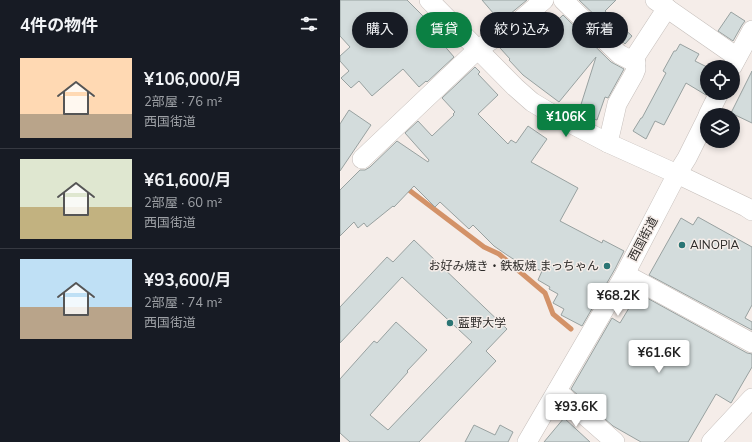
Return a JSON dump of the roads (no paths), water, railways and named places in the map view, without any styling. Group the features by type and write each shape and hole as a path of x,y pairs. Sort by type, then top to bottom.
{"street":[{"path":"428,0 532,102 608,143 677,174 752,211"},
{"path":"363,157 478,49 517,23 544,0"},
{"path":"563,0 619,54 636,63"},
{"path":"608,143 617,104 634,74 636,63 635,57 661,4 732,60"},
{"path":"736,60 752,30"},
{"name":"西国街道","path":"527,442 625,274 700,132"},
{"path":"625,274 752,343"},
{"path":"557,391 615,442"},
{"path":"712,442 752,398"}],"waterway":[{"path":"405,187 484,247 499,254 545,293 553,314 571,329"}],"place":[{"name":"AINOPIA","path":"682,245"},
{"name":"お好み焼き・鉄板焼 まっちゃん","path":"607,266"},
{"name":"藍野大学","path":"450,323"}]}
